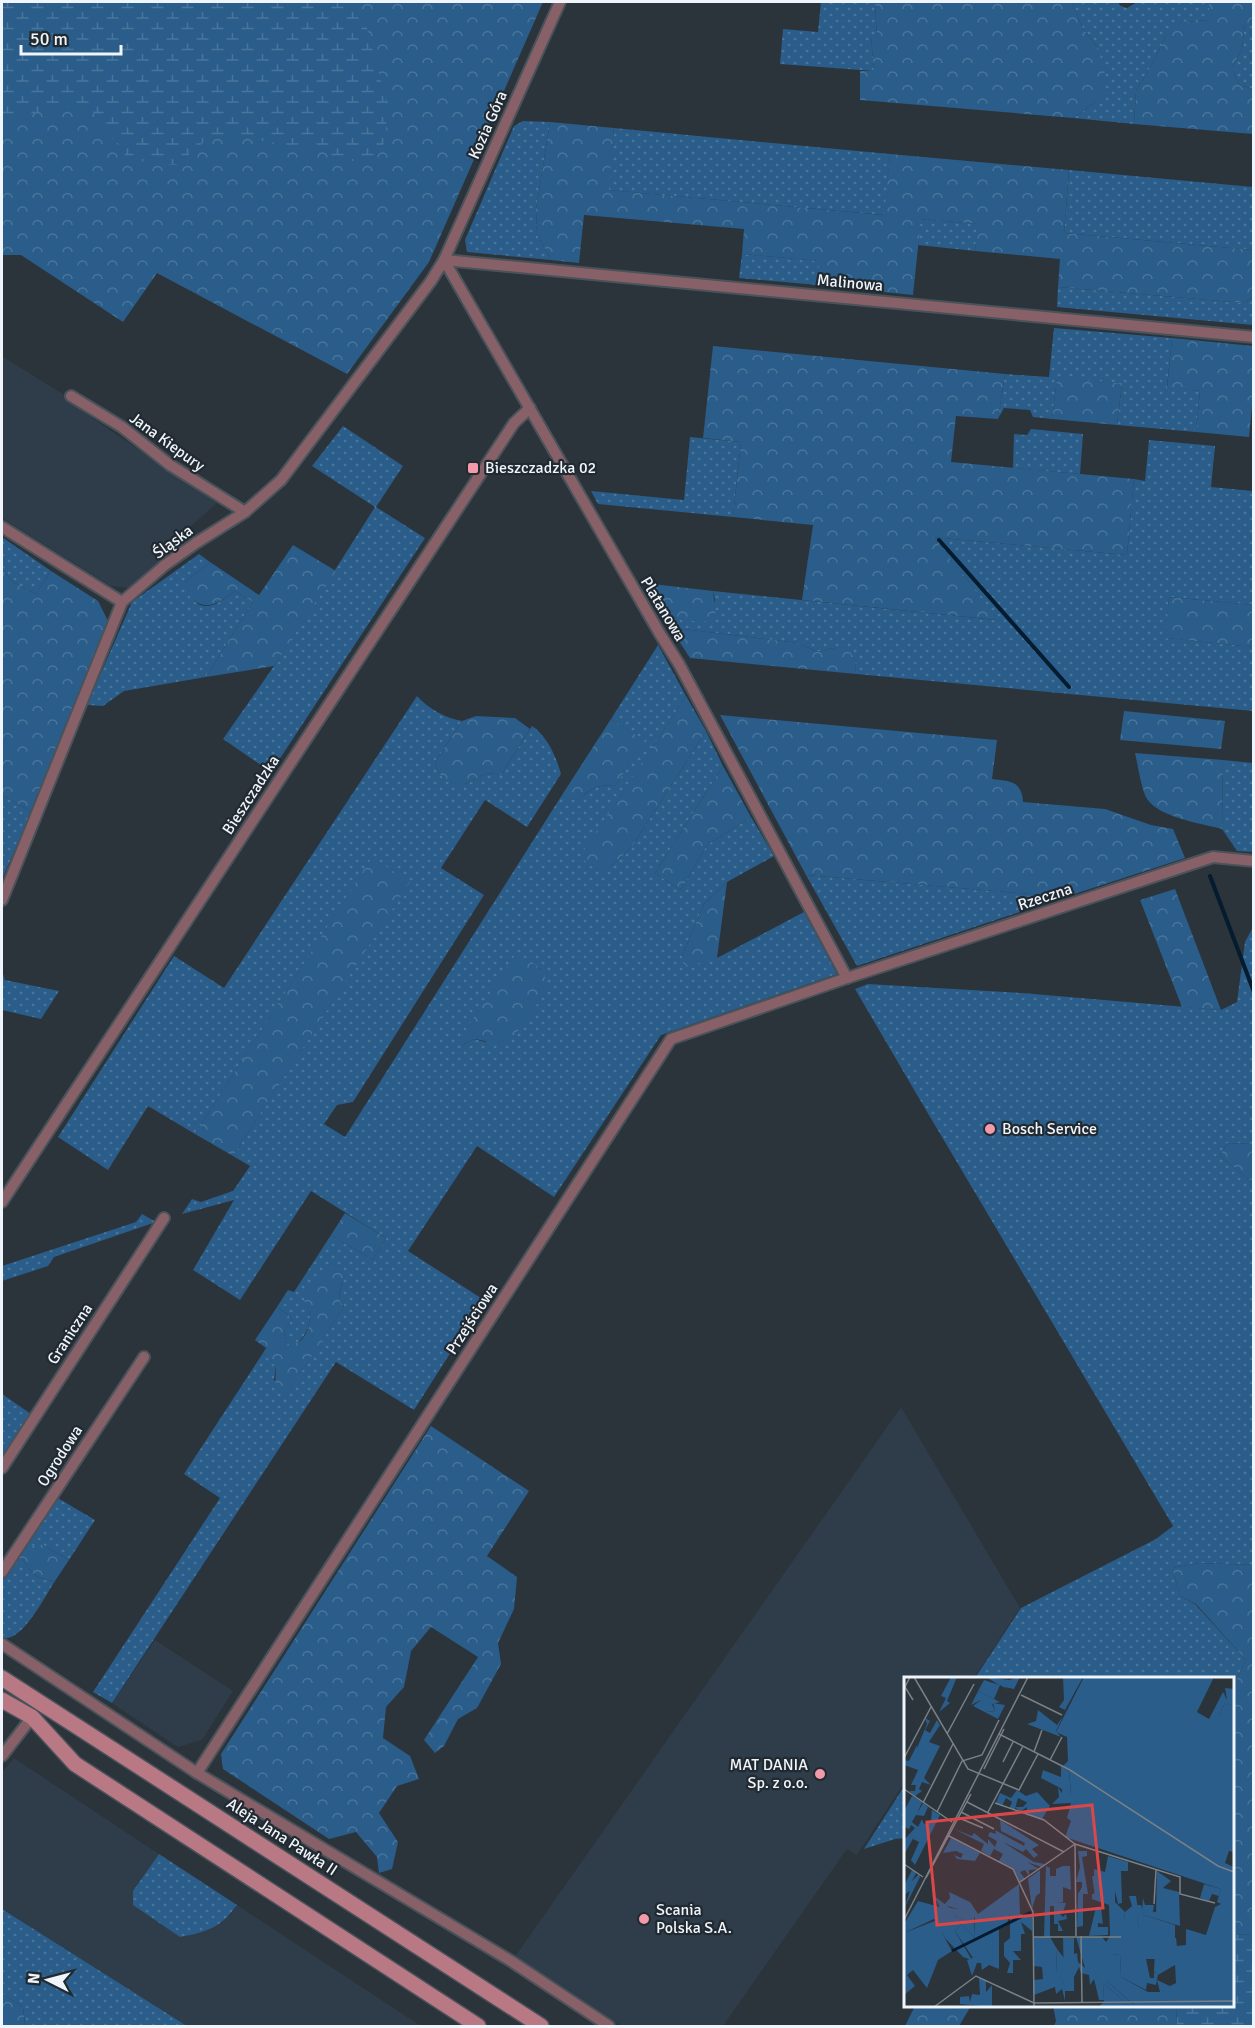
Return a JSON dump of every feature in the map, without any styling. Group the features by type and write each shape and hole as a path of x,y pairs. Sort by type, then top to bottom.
{"main road":[{"name":"Aleja Jana Pawła II","path":"2,1678 541,2026"},
{"path":"2,1700 32,1717 75,1764 478,2026"}],"street":[{"name":"Kozia Góra","path":"444,260 560,2"},
{"name":"Malinowa","path":"444,260 1254,337"},
{"name":"Platanowa","path":"444,260 679,664 847,978"},
{"name":"Śląska","path":"2,900 122,602 165,565 245,512 265,496 289,471 432,281 444,260"},
{"name":"Jana Kiepury","path":"71,396 122,427 170,465 245,512"},
{"name":"Bieszczadzka","path":"2,1202 514,423 530,408"},
{"path":"2,527 122,602"},
{"name":"Rzeczna","path":"847,978 1213,857 1254,861"},
{"name":"Przejściowa","path":"196,1773 670,1039 847,978"},
{"name":"Graniczna","path":"2,1468 164,1218"},
{"name":"Ogrodowa","path":"2,1572 144,1357"},
{"path":"2,1644 196,1773 511,1961 609,2026"},
{"path":"2,1756 32,1717"}],"shaded area":[{"path":"2,356 93,413 91,417 217,503 181,535 189,542 129,588 111,586 2,518"},
{"path":"901,1407 1020,1608 975,1677 904,1677 904,1784 857,1855 847,1849 723,2026 621,2026 514,1958"},
{"path":"155,1640 233,1691 202,1740 178,1747 112,1703"},
{"path":"14,1758 159,1854 133,1891 230,1916 237,1905 421,2026 187,2026 2,1909 2,1772"}],"green space":[{"path":"2,2 543,2 429,262 347,374 157,273 123,322 21,255 2,255"},
{"path":"2,2 360,2 388,108 384,143 371,162 335,160 316,144 288,145 241,137 209,138 176,165 129,160 90,108 56,106 2,123"},
{"path":"821,2 875,2 877,37 871,37 874,71 780,64 783,29 818,32"},
{"path":"875,2 1072,2 1082,27 1098,48 1105,74 1106,91 1096,102 1073,118 860,100 860,71 874,71 871,37 877,37"},
{"path":"1072,2 1117,2 1127,8 1137,2 1209,2 1209,20 1182,22 1165,37 1136,91 1134,124 1073,118 1096,102 1098,48 1082,27"},
{"path":"1209,2 1253,2 1253,26 1245,24 1242,49 1233,66 1235,77 1240,85 1253,89 1253,134 1134,124 1136,91 1165,37 1172,28 1182,22 1209,20"},
{"path":"1245,23 1253,26 1253,89 1240,85 1235,77 1233,66 1242,49"},
{"path":"523,121 550,122 536,210 537,234 551,260 467,252 465,240 514,126"},
{"path":"550,122 614,128 609,190 884,215 890,154 1069,170 1064,233 1253,250 1253,297 1244,303 1058,287 1060,259 975,251 977,224 921,219 913,295 817,285 819,261 742,254 744,229 584,215 579,263 551,260 537,234 536,210"},
{"path":"614,128 890,154 885,215 608,190"},
{"path":"1069,170 1253,187 1253,250 1064,233"},
{"path":"920,219 978,224 975,251 918,245"},
{"path":"742,254 820,261 817,285 739,278"},
{"path":"1058,287 1244,303 1253,297 1253,325 1057,307"},
{"path":"1054,328 1172,338 1167,387 1200,391 1196,432 1117,425 1122,383 1057,379 1052,419 1033,417 1030,410 1004,408 998,419 1005,374 1049,377"},
{"path":"1172,338 1253,346 1253,396 1249,437 1196,432 1200,391 1167,388"},
{"path":"713,346 1005,374 998,419 956,416 951,462 1134,479 1127,555 932,537 997,620 802,600 813,525 733,517 741,442 703,438"},
{"path":"1057,378 1122,383 1117,425 1052,419"},
{"path":"343,426 403,466 376,507 425,538 271,772 223,739 274,666 375,507 312,466"},
{"path":"1031,429 1083,434 1080,474 1013,468 1014,434 1027,435"},
{"path":"690,437 741,442 733,517 598,504 591,491 684,500"},
{"path":"1149,440 1215,446 1211,487 1253,491 1253,605 1169,597 1166,638 1253,647 1253,711 856,674 855,659 834,648 817,652 799,643 683,629 675,635 662,614 696,621 715,601 713,591 996,620 966,578 931,537 1127,555 1134,479 1145,481"},
{"path":"2,537 51,571 36,594 13,582 2,569"},
{"path":"293,545 336,571 274,666 206,677 253,602 235,591 222,600 204,605 192,599 186,592 185,582 210,562 259,595"},
{"path":"199,554 210,562 185,582 194,600 205,606 211,605 235,591 253,602 206,677 124,691 103,706 87,705 132,602"},
{"path":"2,569 13,582 36,594 51,571 98,601 109,623 32,812 2,795"},
{"path":"644,583 713,591 716,620 696,621 662,614"},
{"path":"1169,597 1253,605 1253,647 1165,638"},
{"path":"683,629 799,643 817,652 834,648 845,650 850,652 855,659 856,674 690,658 675,635"},
{"path":"658,645 686,696 581,856 611,866 631,848 706,731 723,766 655,873 681,890 707,845 751,817 774,856 727,882 704,904 682,956 682,962 717,958 804,912 837,974 661,1035 554,1197 477,1146 408,1251 484,1300 414,1410 336,1362 112,1703 93,1692 220,1498 184,1474 263,1353 276,1366 274,1380 286,1395 344,1306 339,1297 343,1281 307,1304 310,1321 303,1337 294,1345 287,1343 284,1333 292,1318 277,1307 288,1290 294,1292 331,1235 373,1260 386,1238 311,1191 240,1300 193,1270 234,1200 182,1214 192,1199 201,1202 233,1191 250,1166 233,1156 409,882 372,858 195,1134 148,1106 108,1170 58,1137 174,956 224,988 417,696 438,712 462,721 435,762 442,776 457,784 468,783 486,774 501,775 532,726 550,747 561,774 527,827 485,800 441,868 484,895 353,1102 337,1105 324,1124 345,1137 562,795 576,799 596,787 615,786 644,741 611,719","holes":["516,954 541,969 486,1042 474,1039 462,1045"]},
{"path":"686,696 706,731 631,848 611,866 602,869 590,866 580,856"},
{"path":"1124,711 1225,721 1221,749 1120,740"},
{"path":"720,715 997,740 992,779 1014,783 1020,790 1023,802 1105,809 1151,825 1173,829 1185,858 1065,897 806,875"},
{"path":"476,716 515,718 530,729 501,775 486,774 470,782 451,783 442,777 435,762 462,721"},
{"path":"611,719 645,741 615,786 596,787 572,800 562,795"},
{"path":"1135,753 1223,760 1222,829 1179,818 1150,803 1143,790"},
{"path":"1223,760 1253,763 1253,852 1237,851 1222,829"},
{"path":"723,766 751,817 707,845 681,890 655,873"},
{"path":"2,795 32,812 2,879"},
{"path":"372,857 410,882 233,1156 195,1134"},
{"path":"806,875 1065,897 857,966"},
{"path":"727,882 717,958 687,967 682,962 682,956 704,904"},
{"path":"1175,889 1221,1010 1182,1007 1140,900"},
{"path":"1253,927 1253,1144 1227,1143 1220,1156 1253,1183 1253,1565 1199,1563 1172,1568 1180,1596 1195,1604 1246,1660 1234,1685 1234,1677 976,1677 1021,1608 1156,1539 1173,1526 855,989 868,984 1022,993 1221,1010 1237,1002 1245,942"},
{"path":"516,953 536,965 545,976 546,983 533,1011 506,1041 494,1043 474,1039 462,1045 457,1043"},
{"path":"2,972 5,980 59,991 41,1019 2,1010"},
{"path":"1227,1143 1253,1144 1253,1183 1220,1156"},
{"path":"345,1213 386,1238 373,1260 331,1235"},
{"path":"142,1214 156,1222 54,1257 48,1266 2,1281 2,1266 136,1222"},
{"path":"334,1268 340,1270 344,1275 339,1295 344,1306 286,1396 275,1388 276,1367 263,1353 266,1348 255,1340 277,1307 292,1318 284,1333 287,1343 294,1344 300,1341 305,1336 310,1321 308,1307 304,1301 308,1289 318,1275"},
{"path":"2,1394 31,1414 2,1460"},
{"path":"431,1426 529,1491 487,1556 517,1577 514,1609 498,1643 501,1664 477,1708 458,1719 444,1746 435,1753 424,1740 478,1657 431,1627 411,1651 404,1687 386,1707 383,1738 410,1756 419,1779 397,1786 379,1813 398,1842 392,1869 379,1873 377,1857 356,1832 329,1839 223,1769 221,1754"},
{"path":"56,1497 95,1520 69,1560 43,1545 24,1545"},
{"path":"24,1545 43,1545 69,1560 55,1581 32,1573 19,1551"},
{"path":"19,1551 32,1573 55,1581 25,1626 10,1638 2,1638 3,1575"},
{"path":"1199,1563 1253,1565 1253,1934 1234,1935 1234,1685 1246,1660 1196,1604 1180,1596 1172,1568"},
{"path":"904,1787 904,1838 864,1849"},
{"path":"159,1854 237,1905 225,1919 212,1928 180,1937 133,1905 133,1891"},
{"path":"2,1909 187,2026 25,2026 23,2007 2,1994"},
{"path":"1253,1934 1253,2026 1177,2026 1176,2007 1234,2007 1234,1935"},
{"path":"2,1994 23,2007 25,2026 2,2026"},
{"path":"914,2007 970,2007 959,2026 905,2026"},
{"path":"1053,2007 1176,2007 1177,2026 1054,2026 1056,2021"}],"waterway":[{"path":"939,540 1069,687"},
{"path":"1210,876 1254,992"}],"place":[{"name":"Bieszczadzka 02","path":"473,468"},
{"name":"Bosch Service","path":"990,1129"},
{"name":"MAT DANIA Sp. z o.o.","path":"820,1774"},
{"name":"Scania Polska S.A.","path":"644,1919"}]}
